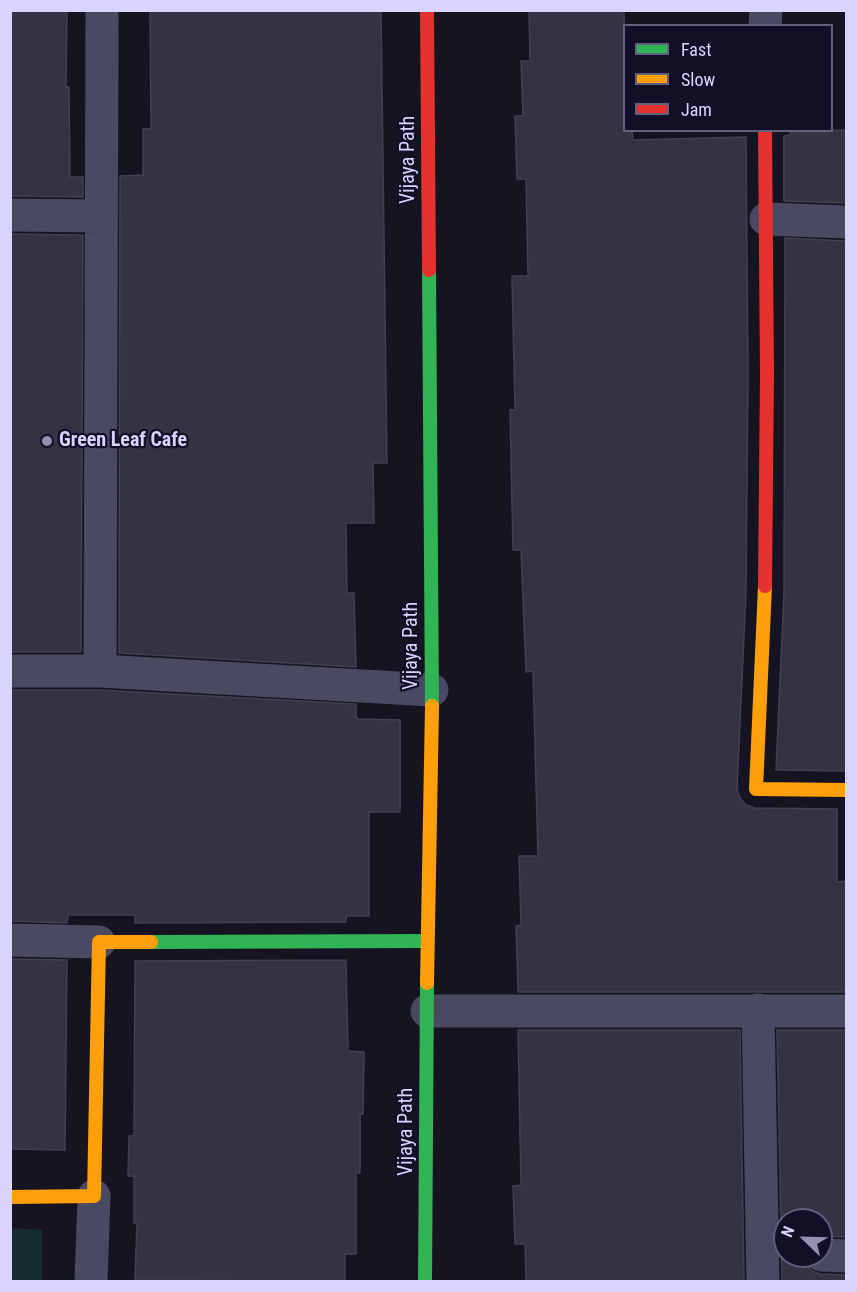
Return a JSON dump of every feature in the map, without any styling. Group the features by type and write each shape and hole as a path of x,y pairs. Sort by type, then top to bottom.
{"street":[{"path":"100,671 102,10"},
{"name":"Vijaya Path","path":"425,1281 427,941 432,690 427,10"},
{"path":"765,132 767,374 765,593 756,789 846,790"},
{"path":"10,215 101,216"},
{"path":"766,219 846,222"},
{"path":"10,670 100,671 432,690"},
{"path":"10,940 427,941"},
{"path":"91,1281 99,942"},
{"path":"758,1010 771,1263"},
{"path":"427,1011 846,1011"},
{"path":"10,1197 94,1196"}],"green space":[{"path":"11,1228 42,1230 42,1281 11,1281"}],"building":[{"path":"10,10 67,10 66,87 69,87 70,177 83,177 83,197 10,196"},
{"path":"150,10 381,10 387,463 373,463 374,523 346,523 347,593 354,593 356,667 119,653 120,176 143,175 143,129 151,129"},
{"path":"529,10 624,10 623,132 632,132 633,140 746,137 748,374 746,592 737,789 746,805 755,808 837,809 837,882 846,881 846,992 518,992 516,926 521,925 519,856 538,856 533,671 526,672 521,550 513,550 510,410 515,410 512,276 528,276 526,179 517,179 515,116 523,116 521,61 530,61"},
{"path":"846,130 846,203 784,201 784,136 790,135 790,132"},
{"name":"Green Leaf Cafe","path":"10,234 83,235 81,652 10,652"},
{"path":"785,238 846,241 846,771 776,770 784,593"},
{"path":"10,690 99,690 356,704 358,719 400,720 400,812 369,812 369,916 346,916 346,922 135,923 135,915 68,915 67,923 10,921"},
{"path":"10,959 67,960 65,1150 10,1149"},
{"path":"346,960 348,1051 364,1052 363,1114 360,1114 360,1173 356,1173 356,1254 345,1254 345,1281 135,1280 137,1223 134,1223 134,1176 128,1176 129,1136 134,1136 135,961"},
{"path":"518,1030 740,1030 744,1281 526,1281 525,1244 515,1244 513,1186 521,1185"},
{"path":"777,1030 846,1030 846,1237 833,1236 833,1208 781,1208"},
{"path":"782,1268 809,1268 820,1274 846,1275 846,1281 782,1281"}],"traffic: fast":[{"path":"429,270 432,706"},
{"path":"151,942 427,941"},
{"path":"425,1282 427,983"}],"traffic: slow":[{"path":"765,586 756,789 846,790"},
{"path":"427,983 432,706"},
{"path":"10,1197 94,1196 99,942 151,942"}],"traffic: jam":[{"path":"427,10 429,270"},
{"path":"765,132 767,374 765,586"}],"place":[{"name":"Green Leaf Cafe","path":"47,441"}]}
